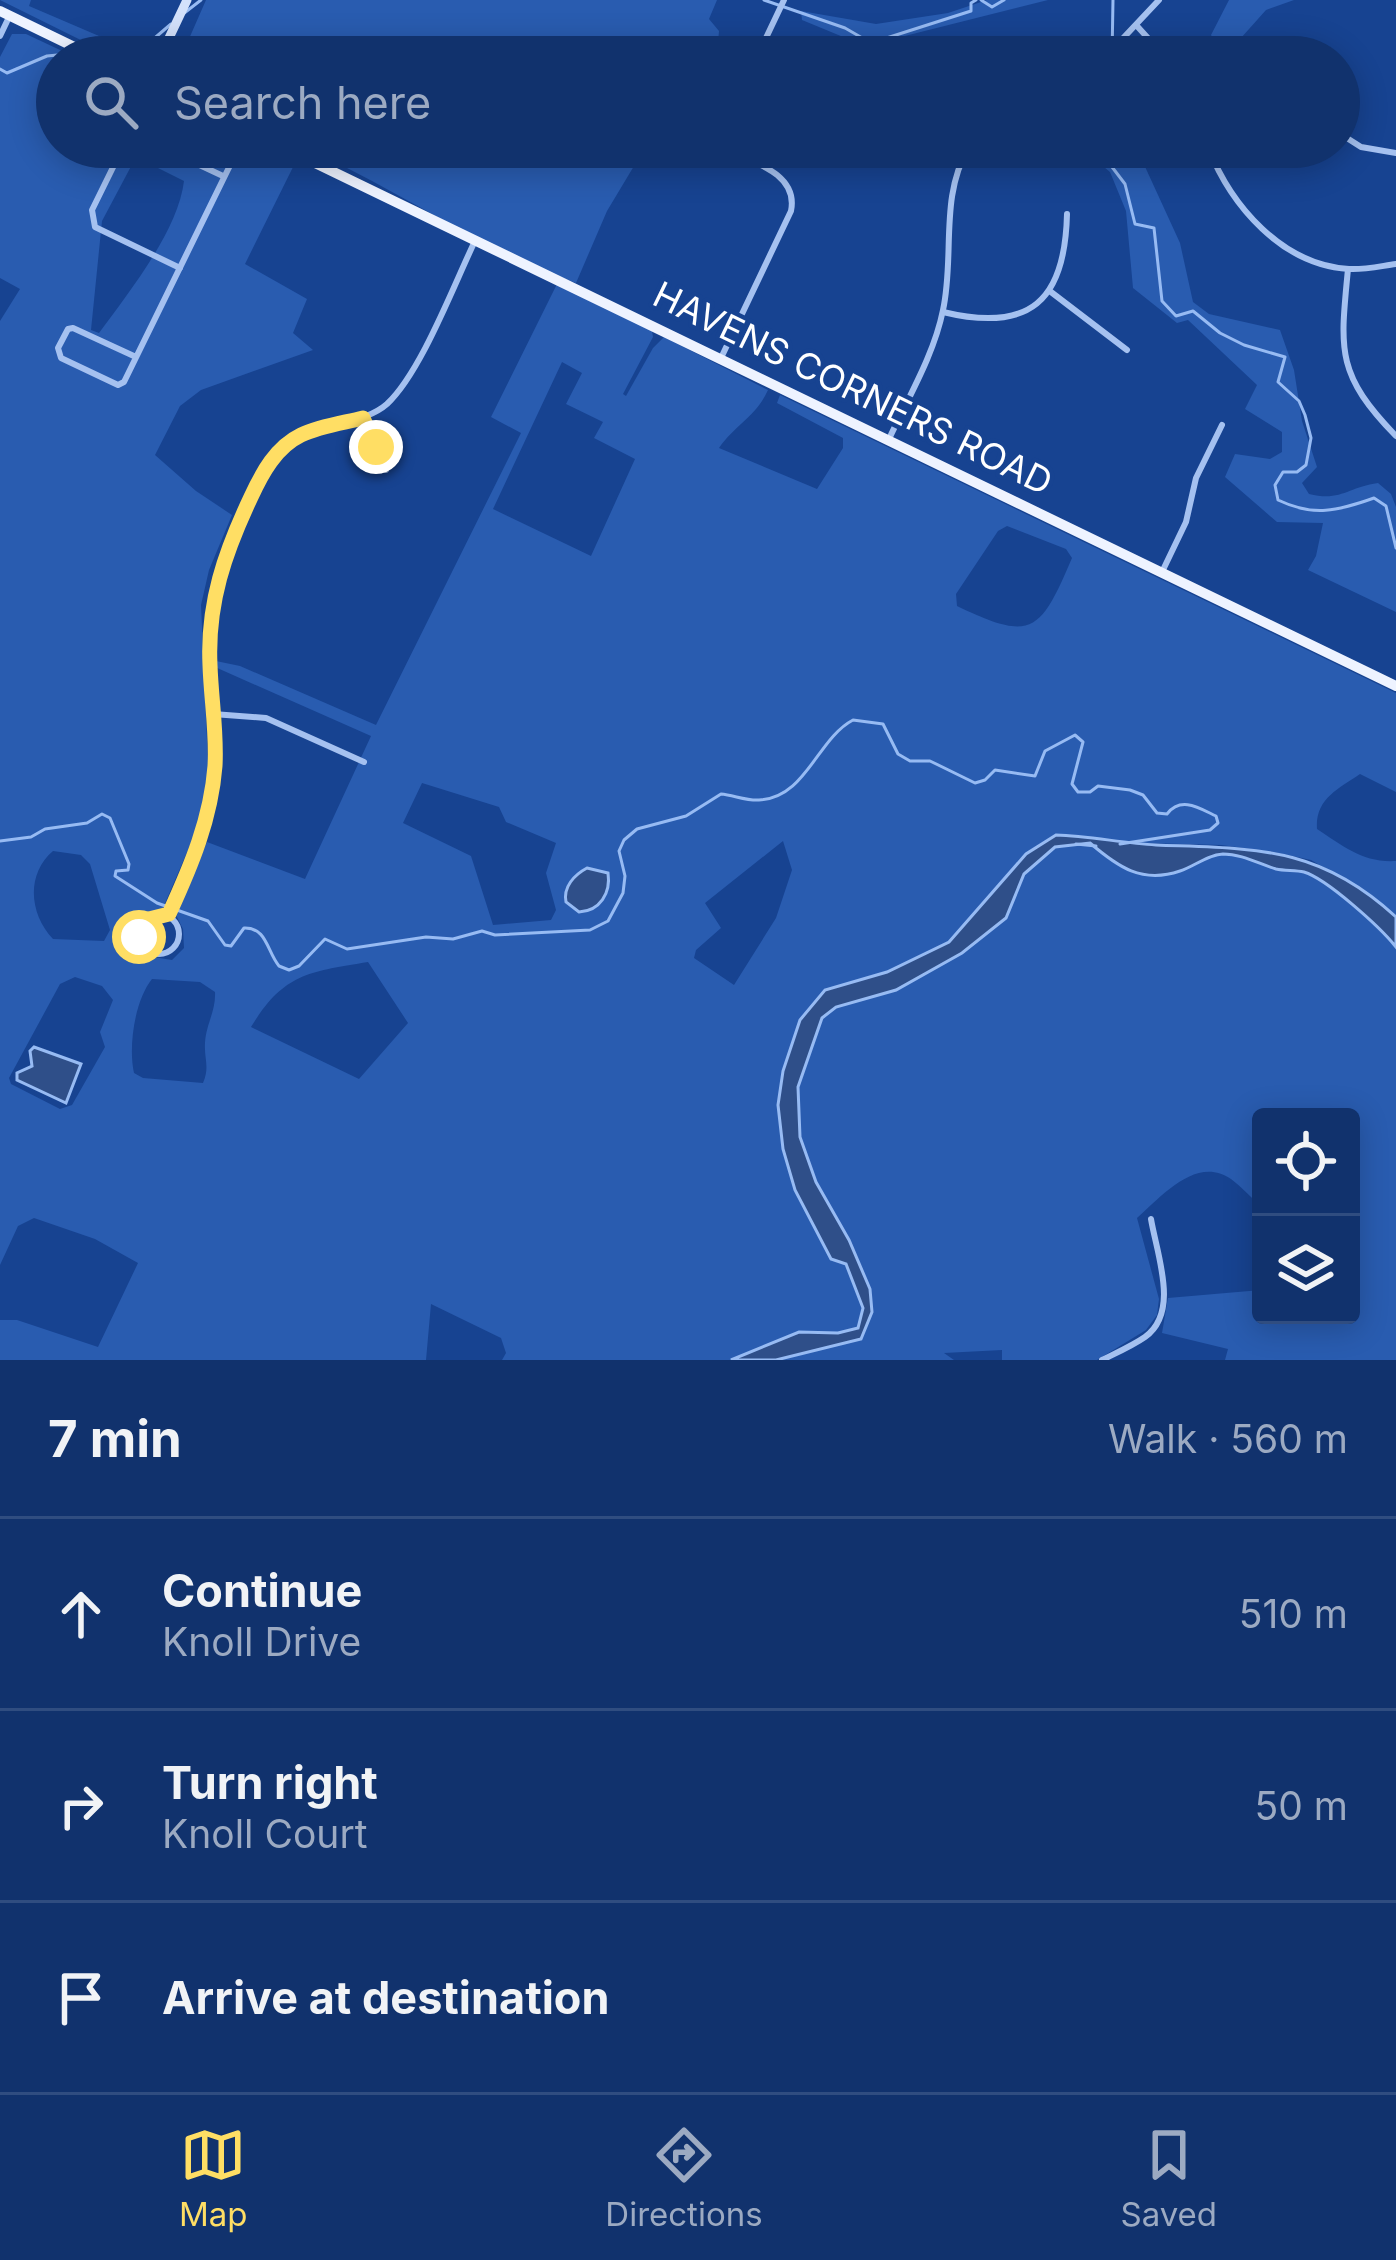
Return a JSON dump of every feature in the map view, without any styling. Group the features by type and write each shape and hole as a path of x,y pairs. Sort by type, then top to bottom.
{"main road":[{"path":"170,36 188,0"},
{"path":"5,13 52,36"},
{"name":"HAVENS CORNERS ROAD","path":"326,168 1396,686"}],"street":[{"path":"767,36 784,0"},
{"path":"1127,36 1159,0"},
{"path":"0,37 5,13"},
{"path":"1137,26 1146,36"},
{"path":"1360,147 1396,153"},
{"path":"113,168 92,211 94,226 180,268"},
{"path":"205,168 224,177"},
{"path":"136,357 73,328 58,348 61,358 118,385 124,382 228,168"},
{"path":"721,358 794,197 789,184 764,168"},
{"path":"889,439 943,312 954,181 960,168"},
{"path":"1216,168 1252,223 1306,259 1348,269 1396,264"},
{"path":"943,312 975,320 1017,317 1051,292 1066,248 1067,214"},
{"path":"169,914 209,808 215,765 210,618 216,581 259,480 273,457 300,435 363,418 386,405 406,380 476,239"},
{"path":"1348,269 1342,333 1347,372 1367,406 1396,436"},
{"path":"1051,292 1127,350"},
{"path":"363,418 386,470"},
{"path":"1162,572 1186,522 1196,478 1222,425"},
{"path":"213,714 266,718 364,763"},
{"path":"169,914 177,924 175,947 165,954 149,952 139,937 140,928 145,920 169,914"},
{"path":"1102,1360 1144,1337 1163,1312 1151,1220"}],"shaded area":[{"path":"0,0 31,0 29,6 99,36 73,36"},
{"path":"206,0 717,0 709,19 719,31 719,36 190,36"},
{"path":"987,0 1048,0 905,36 841,36 802,20 801,11 876,24 948,13"},
{"path":"1229,0 1294,0 1266,10 1243,36 1211,35"},
{"path":"12,34 36,39 36,168 130,168 102,221 91,330 99,333 172,220 184,181 158,168 293,168 245,264 307,299 293,333 313,350 201,390 180,406 155,455 232,515 209,570 201,605 209,785 203,815 163,908 141,916 130,929 132,944 141,955 172,960 184,948 176,915 207,842 305,879 371,736 215,667 216,661 240,666 376,725 521,433 491,417 557,284 652,331 626,396 664,337 768,390 719,448 817,489 843,448 843,438 777,403 780,395 1396,693 1396,792 1360,774 1324,802 1317,829 1363,856 1396,861 1396,917 1374,897 1311,860 1221,845 1104,842 1079,836 1026,854 949,942 887,972 826,990 800,1020 783,1071 778,1105 783,1149 795,1190 831,1259 846,1263 863,1308 859,1328 799,1332 731,1360 502,1360 506,1353 501,1338 431,1304 426,1360 0,1360 0,1320 17,1320 98,1347 138,1263 95,1239 34,1218 18,1226 0,1265 0,321 20,289 0,278 0,57","holes":["562,362 582,373 566,404 603,422 594,438 635,459 591,556 493,509","1007,526 1066,549 1072,558 1051,602 1031,624 1002,624 957,606 956,594 998,531","422,783 499,807 506,822 556,843 546,873 556,910 551,920 493,925 471,856 403,823","783,841 792,870 776,918 734,985 694,958 696,950 721,928 705,903","53,851 81,855 90,864 110,930 104,941 53,939 45,929 34,894 44,860","579,873 608,891 599,905 568,887","368,962 408,1023 359,1079 251,1027 287,985 329,969","75,977 102,986 113,1000 100,1032 105,1047 72,1105 60,1109 11,1084 9,1078 60,984","152,979 200,982 215,992 203,1083 143,1078 134,1073 134,1024"]},
{"path":"346,168 633,168 607,211 576,283 482,241"},
{"path":"1105,168 1146,168 1180,243 1193,302 1209,314 1280,330 1317,467 1302,483 1309,494 1337,495 1378,483 1391,494 1396,507 1396,612 1308,570 1323,523 1277,522 1225,477 1235,454 1270,459 1282,452 1282,432 1245,409 1257,385 1188,320 1177,323 1133,288 1126,211"},
{"path":"1056,835 1255,851 1312,864 1367,893 1396,917 1396,947 1353,905 1304,872 1223,854 1166,875 1142,874 1121,866 1090,843 1055,847 1024,874 1006,918 962,953 896,990 836,1007 822,1018 798,1087 800,1137 816,1182 870,1289 872,1312 861,1339 776,1360 731,1360 799,1332 838,1333 858,1328 863,1308 846,1264 831,1259 795,1190 783,1149 778,1105 783,1071 800,1020 825,990 887,972 949,942 1026,854"},
{"path":"1090,843 1120,866 1154,876 1223,854 1304,872 1353,905 1396,947 1396,1360 1225,1360 1228,1349 1162,1333 1168,1298 1252,1291 1252,1324 1360,1324 1360,1108 1252,1108 1252,1198 1231,1179 1205,1172 1168,1190 1137,1218 1159,1299 1157,1315 1146,1330 1097,1360 1002,1360 1002,1350 944,1353 954,1360 776,1360 861,1339 872,1312 870,1288 816,1182 800,1137 798,1087 822,1017 836,1007 896,990 1006,918 1024,874 1055,847"},
{"path":"587,868 608,873 608,887 598,904 579,912 566,902 566,891"},
{"path":"34,1047 81,1064 66,1103 17,1080 17,1073 32,1066"}],"waterway":[{"path":"183,14 201,0"},
{"path":"764,0 859,36"},
{"path":"893,36 971,11 976,0"},
{"path":"981,0 992,7 1004,0"},
{"path":"1112,36 1113,0"},
{"path":"157,36 171,24"},
{"path":"0,69 7,73 36,61"},
{"path":"1113,168 1125,184 1135,224 1154,228 1162,301 1176,316 1193,311 1220,333 1285,357 1278,382 1299,401 1311,438 1306,465 1297,472 1283,472 1275,485 1278,500 1303,509 1326,510 1374,498 1386,506 1396,548"},
{"path":"0,841 87,823 102,814 110,818 129,864 128,870 116,871 115,876 157,903 208,921 225,945 231,946 244,928 252,929 266,941 279,966 289,970 325,939 347,949 426,937 453,939 482,931 495,935 590,930 608,921 623,893 625,876 619,851 637,829 686,816 721,794 754,800 775,797 800,779 830,740 853,720 883,724 898,754 910,761 930,761 975,783 995,770 1035,776 1045,751 1075,735 1083,742 1072,784 1078,792 1098,786 1130,790 1143,795 1157,813 1190,805 1216,816 1218,823 1210,830 1120,844"},
{"path":"1076,844 1096,846"}],"route":[{"path":"139,937 145,920 169,914 209,808 215,765 210,618 227,547 259,480 273,457 300,435 333,425 363,418 376,447"}]}
